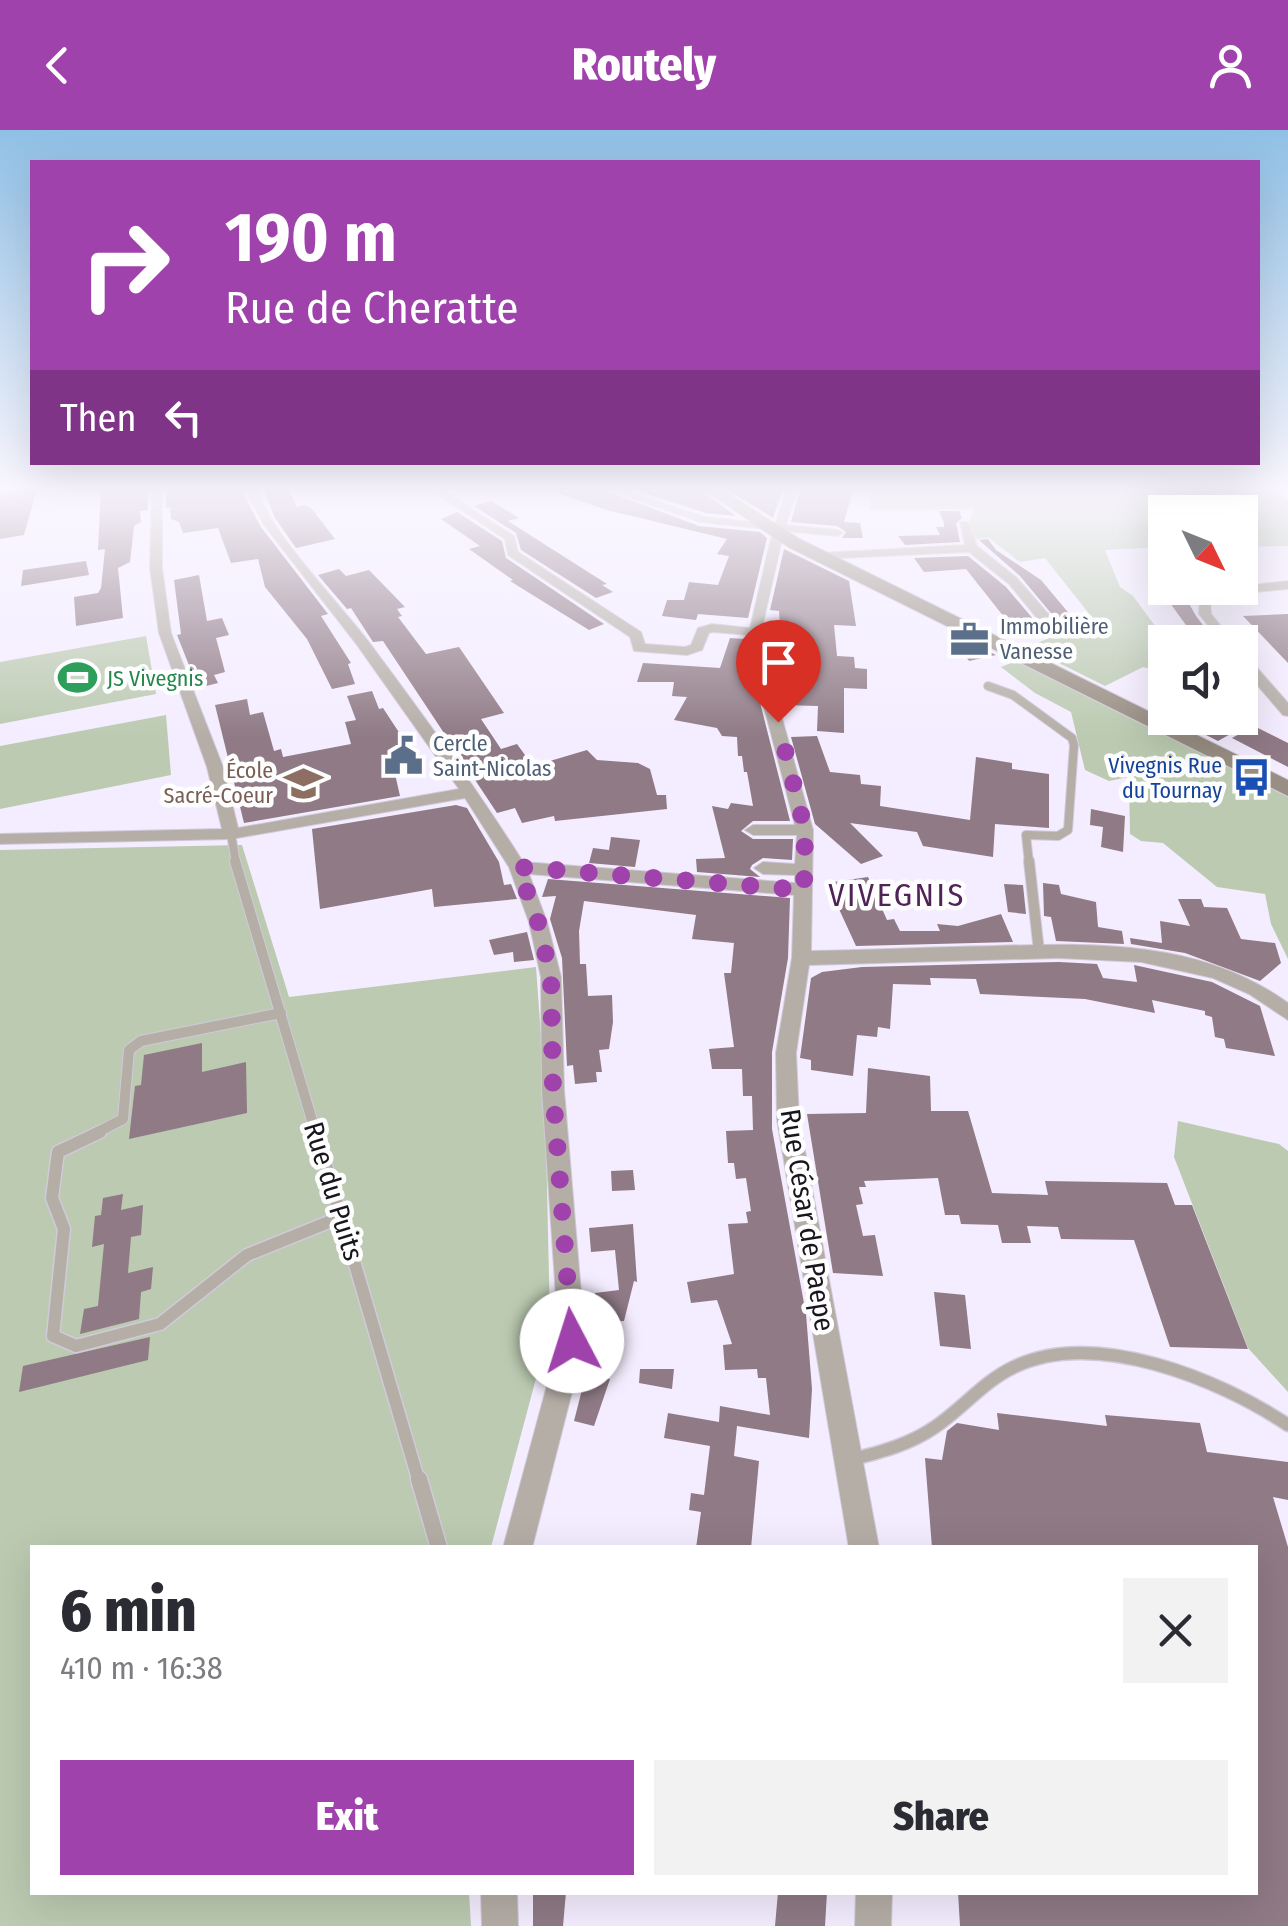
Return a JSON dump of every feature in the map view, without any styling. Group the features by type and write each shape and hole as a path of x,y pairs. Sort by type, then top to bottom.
{"main road":[{"path":"848,570 1288,789"}],"street":[{"path":"156,570 166,633 214,767 231,834"},
{"path":"304,570 470,792 518,867 538,922 551,977 553,1090 572,1341 517,1545"},
{"path":"537,570 636,635 639,648 687,652 697,647 703,631 712,628 755,632 766,570"},
{"path":"999,570 1046,620"},
{"path":"1214,625 1205,614 1204,599 1229,590 1288,585"},
{"name":"Rue César de Paepe","path":"755,632 755,646 805,830 802,958 786,1053 788,1119 863,1545"},
{"path":"1258,678 1288,712"},
{"path":"0,838 231,834 470,792"},
{"path":"753,830 805,830"},
{"path":"518,867 804,890"},
{"path":"763,868 805,870"},
{"path":"802,958 1112,952 1208,970 1256,988 1288,1013"},
{"path":"499,1895 500,1926"},
{"path":"873,1926 874,1895"}],"lane":[{"path":"988,686 1023,702 1072,738 1074,745 1068,830 1058,836 1026,835 1039,952"},
{"name":"Rue du Puits","path":"231,834 438,1545"},
{"path":"280,1012 141,1041 129,1050 123,1119 108,1130 70,1142 58,1152 52,1198 64,1229 52,1336 76,1346 160,1324 247,1255 341,1217"},
{"path":"849,1461 911,1442 1016,1365 1062,1354 1133,1360 1200,1380 1288,1425"}],"green space":[{"path":"1054,570 1113,570 1120,587 1133,596 1154,625 1148,625 1148,668 1143,667 1105,686 1027,647 1094,620"},
{"name":"JS Vivegnis","path":"146,636 156,694 0,724 0,662"},
{"path":"1019,660 1148,726 1148,735 1166,735 1288,797 1288,959 1271,924 1265,894 1217,887 1163,843 1141,841 1130,834 1129,777 1109,781 1085,770 1071,712 1035,693 1001,667"},
{"path":"166,715 171,775 0,809 0,746"},
{"path":"242,845 289,997 536,967 545,1092 550,1326 492,1545 30,1545 30,1895 469,1895 471,1926 0,1926 0,850"},
{"path":"1178,1121 1279,1144 1288,1151 1288,1392 1248,1348 1174,1157"}],"building":[{"path":"23,570 88,570 89,575 21,586"},
{"path":"103,570 118,570 123,618 76,626 74,597 98,593"},
{"path":"261,570 294,570 328,614 321,616 351,663 348,664 355,684 332,689 307,639 265,587"},
{"path":"340,570 346,576 369,570 405,607 397,609 402,616 398,617 426,654 459,647 504,713 481,719 501,749 517,744 533,766 587,750 597,760 638,763 650,769 657,795 666,795 667,809 555,821 554,816 522,823 515,808 497,813 383,641 373,642 351,608 347,609 318,575"},
{"path":"499,570 524,570 604,624 589,630 510,581 513,580"},
{"path":"552,570 585,570 613,592 596,598"},
{"path":"724,570 759,570 748,618 698,614 696,620 662,616 667,600 684,600 689,582 718,585"},
{"path":"779,570 826,570 849,581 856,626 834,625 837,656 854,657 855,668 867,669 867,689 844,688 844,733 817,731 818,706 782,705 765,640 781,641 779,611 770,610"},
{"path":"967,570 985,570 1006,587 1034,620 1008,622"},
{"path":"1013,570 1026,570 1041,580 1072,617 1055,618"},
{"path":"199,575 207,621 222,618 229,635 216,638 225,672 214,675 218,683 198,688 177,635 181,634 174,580"},
{"path":"1171,605 1190,605 1203,625 1186,625"},
{"path":"1288,614 1288,663 1258,632 1258,625 1252,625 1243,616"},
{"path":"948,631 996,655 969,661"},
{"path":"730,638 744,639 790,821 753,821 741,831 753,839 793,839 792,860 763,858 752,865 750,869 760,877 697,872 696,859 725,858 712,806 753,806 747,772 742,756 738,756 737,737 722,736 717,728 674,720 687,697 672,696 674,682 637,682 643,663 720,668"},
{"path":"372,691 379,709 383,708 423,769 395,774 400,796 244,823 215,705 247,699 250,715 263,712 274,751 281,749 283,757 351,744 345,722 356,720 347,696"},
{"path":"1258,728 1288,743 1288,767 1232,738 1258,735"},
{"path":"1206,735 1229,735 1218,741"},
{"path":"817,736 830,772 860,775 861,784 881,786 880,806 970,820 976,757 1012,763 1012,769 1049,774 1049,828 995,824 993,857 923,846 917,832 850,823 883,856 861,864 815,824 791,737"},
{"path":"456,805 467,808 499,862 504,885 511,884 517,899 434,907 432,889 320,909 312,829"},
{"path":"1091,809 1125,816 1123,852 1101,847 1103,827 1090,825"},
{"path":"611,837 640,840 635,867 589,863 593,848 609,850"},
{"path":"868,877 887,920 894,919 900,931 940,931 937,924 958,926 1001,914 1013,942 856,946 827,883"},
{"path":"548,879 790,898 788,958 772,1052 772,1129 806,1314 812,1389 809,1438 737,1426 734,1456 759,1461 751,1545 696,1545 701,1512 689,1510 691,1493 704,1495 710,1446 664,1438 668,1413 719,1422 720,1406 770,1415 766,1378 758,1378 757,1369 725,1370 723,1345 732,1344 717,1300 691,1303 687,1282 734,1274 728,1224 748,1223 746,1212 751,1211 746,1178 736,1179 734,1163 728,1163 726,1131 753,1130 752,1096 743,1096 742,1069 712,1069 709,1049 734,1047 724,973 731,973 734,943 692,939 696,915 584,901 579,931 580,964 586,964 588,996 612,995 613,1022 609,1049 599,1050 602,1072 596,1072 597,1082 575,1084 573,1065 567,1066 562,958 550,919 556,896 542,897"},
{"path":"1043,883 1059,885 1061,894 1096,902 1098,927 1122,931 1124,944 1056,941 1051,917 1044,916"},
{"path":"1004,884 1023,885 1026,914 1008,912"},
{"path":"1178,899 1201,899 1204,907 1227,908 1241,939 1275,943 1281,963 1260,981 1185,953 1131,944 1130,938 1162,943 1160,921 1190,926"},
{"path":"527,932 534,960 514,962 513,952 494,955 489,940"},
{"path":"1097,964 1103,978 1137,982 1134,965 1212,982 1260,1006 1275,1056 1226,1048 1224,1039 1215,1037 1212,1017 1205,1015 1205,1011 1152,1000 1155,1013 1085,999 980,994 976,979 930,978 931,985 893,984 890,1029 878,1027 877,1037 857,1035 853,1076 811,1070 811,1060 800,1058 811,978 822,972 862,967"},
{"path":"202,1043 202,1072 246,1062 247,1113 129,1139 135,1086 141,1085 144,1055"},
{"path":"868,1068 930,1076 931,1111 968,1111 992,1193 1048,1195 1045,1181 1167,1183 1175,1205 1192,1205 1248,1349 1170,1347 1134,1240 1061,1239 1058,1227 1027,1226 1031,1243 1002,1243 998,1225 961,1224 959,1215 945,1215 938,1178 864,1181 866,1187 859,1187 863,1204 856,1205 863,1236 875,1235 883,1276 833,1273 807,1114 866,1113"},
{"path":"633,1170 635,1190 612,1191 611,1171"},
{"path":"123,1194 121,1210 143,1205 141,1235 131,1237 128,1273 153,1267 151,1289 141,1292 139,1319 80,1334 84,1309 98,1306 104,1244 92,1247 95,1216 101,1215 103,1198"},
{"path":"633,1224 637,1282 634,1281 624,1321 598,1323 595,1293 619,1290 615,1250 591,1252 589,1228"},
{"path":"934,1292 965,1295 971,1349 940,1346"},
{"path":"150,1337 148,1360 19,1392 23,1366"},
{"path":"640,1369 674,1369 672,1389 639,1383"},
{"path":"586,1374 610,1379 594,1426 574,1421"},
{"path":"997,1413 1107,1426 1105,1415 1200,1423 1207,1452 1288,1462 1288,1500 1273,1497 1288,1547 1288,1926 960,1926 958,1895 1258,1895 1258,1545 932,1545 925,1458 942,1460 947,1431 957,1423 999,1430"},
{"path":"533,1895 566,1895 563,1926 533,1926"},
{"path":"778,1895 827,1895 825,1926 775,1926"}],"place":[{"name":"Immobilière Vanesse","path":"970,639"},
{"name":"JS Vivegnis","path":"77,678"},
{"name":"Cercle Saint-Nicolas","path":"403,756"},
{"name":"Vivegnis Rue du Tournay","path":"1252,778"},
{"name":"École Sacré-Coeur","path":"303,783"}],"district":[{"name":"VIVEGNIS","path":"897,895"}],"route":[{"path":"572,1341 553,1090 551,977 538,922 518,867 804,890 805,830 778,722"}]}
